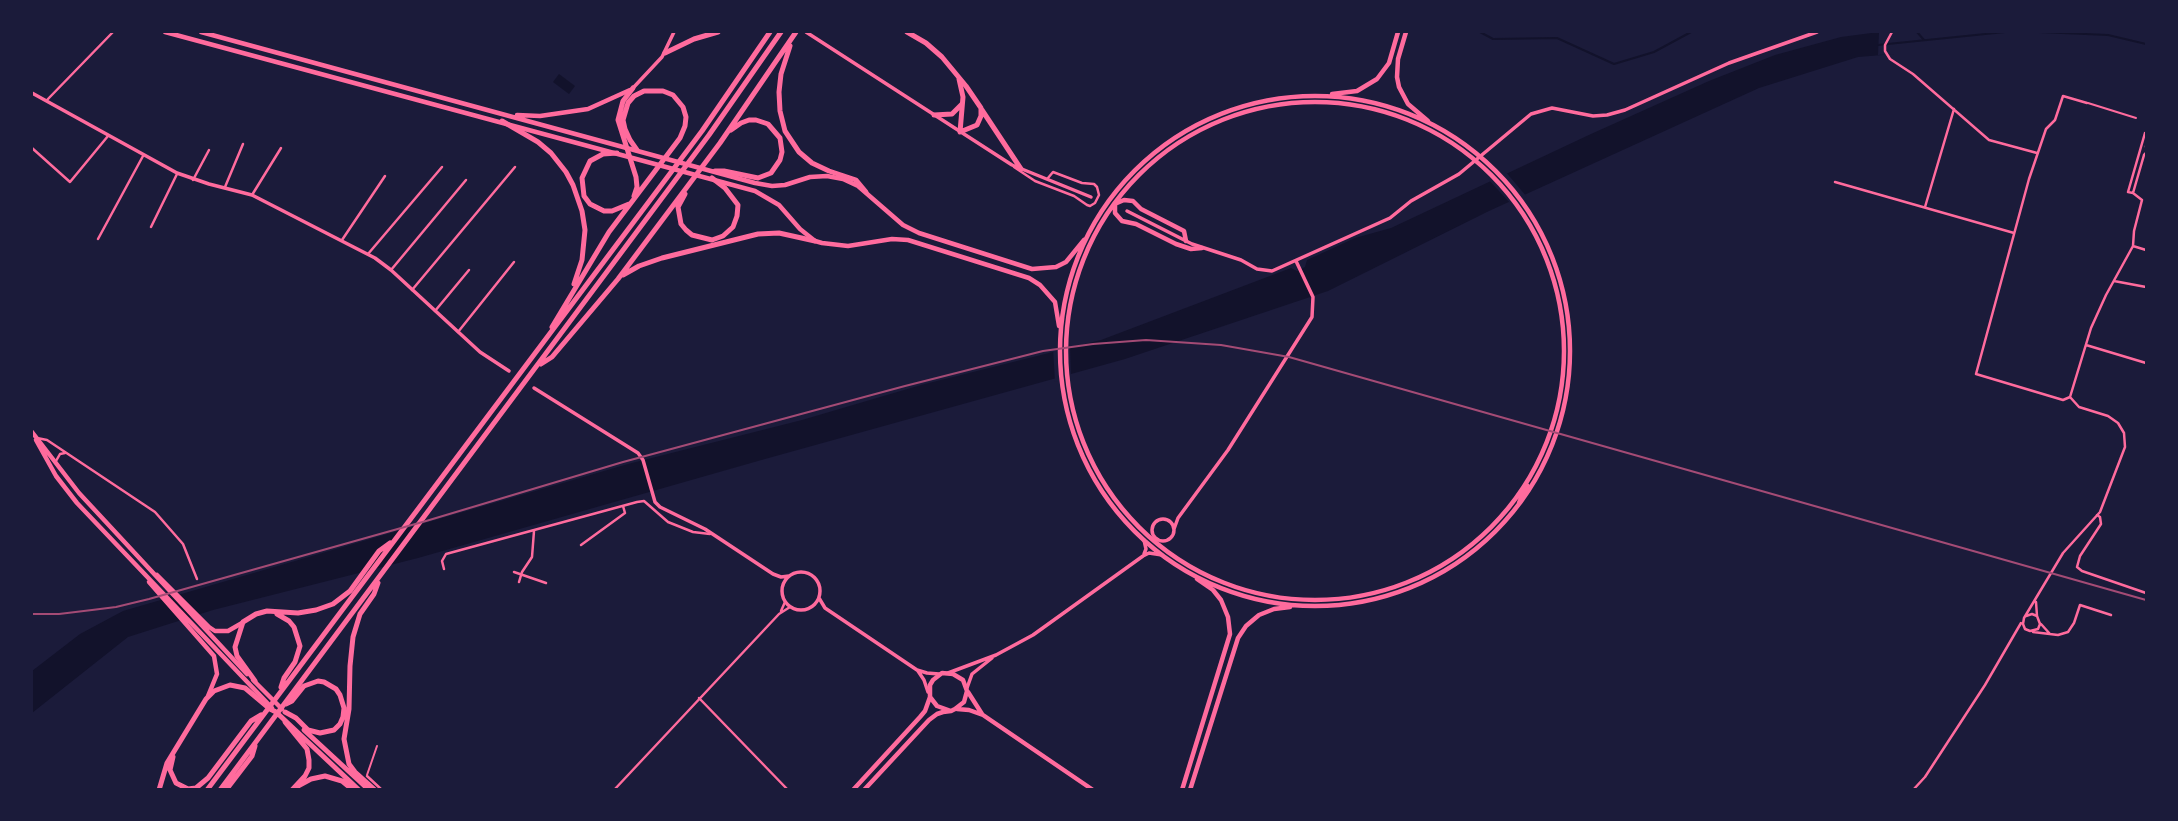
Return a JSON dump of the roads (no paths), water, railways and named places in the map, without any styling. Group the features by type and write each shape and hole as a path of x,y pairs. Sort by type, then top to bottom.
{"highway":[{"path":"665,53 694,39 718,32"},
{"path":"207,789 365,575 379,551 396,539 702,131 770,32"},
{"path":"220,789 281,711 709,135 781,32"},
{"path":"907,32 933,49 959,79 1021,169"},
{"path":"536,368 552,357 618,279 720,143 795,33"},
{"path":"795,33 779,83 780,111 785,131 799,152 812,163 856,180 866,192"},
{"path":"959,79 963,91 960,132 976,125 981,116 981,108"},
{"path":"617,153 603,154 590,161 582,178 584,196 590,204 604,211 624,207 632,202 637,187 618,120 623,101 634,88"},
{"path":"545,341 609,232 680,138 685,126 684,107 673,95 663,91 644,91 628,103 623,120 625,129 638,150"},
{"path":"934,115 952,114 962,104"},
{"path":"715,171 758,178 771,173 777,167 782,152 777,132 768,124 756,120 749,120 734,127 720,143"},
{"path":"502,121 538,142 551,153 566,172 578,197 585,230 584,246 568,298"},
{"path":"692,180 678,207 681,224 692,235 712,240 723,236 733,227 738,205 725,188 712,178"},
{"path":"618,279 648,263 758,234 779,233 815,241"},
{"path":"274,613 298,614 325,608 350,591 365,575"},
{"path":"374,789 349,764 344,739 349,709 353,637 360,614 374,594 381,576"},
{"path":"255,681 237,656 234,647 243,622 267,611 294,626 300,646 280,692"},
{"path":"159,789 165,767 206,699 214,691 230,685 258,692 270,709 296,718 308,730 320,733 334,730 340,724 344,708 337,690 318,681 304,686 281,711"},
{"path":"281,711 359,789"},
{"path":"281,711 287,728 307,749 309,760 305,776 293,789"},
{"path":"174,754 170,770 172,778 182,787 196,788 208,778 251,721 264,713"},
{"path":"292,722 369,789"},
{"path":"226,789 252,756 257,740"},
{"path":"293,789 311,779 325,776 342,781 353,789"}],"main road":[{"path":"165,32 755,191 772,199 815,241 848,246 892,239 908,240 1030,278 1040,285 1055,302 1060,370 1068,417 1082,457 1116,511 1162,555 1217,595 1227,611 1230,630 1228,644 1182,789"},
{"path":"201,32 772,186 827,176 849,182 866,192 904,225 919,233 1032,269 1056,267 1066,262 1132,174 1160,149 1205,121 1241,106 1273,97 1345,93 1364,88 1382,73 1391,57 1398,32"},
{"path":"1406,32 1398,60 1397,77 1403,97 1418,114 1467,146 1477,162 1516,205 1541,248 1557,292 1563,329 1564,360 1559,400 1541,457 1516,510"},
{"path":"510,115 571,113 604,104 634,88"},
{"path":"1313,94 1376,105 1425,122 1447,133"},
{"path":"1190,789 1224,680 1242,632 1252,620 1280,607 1359,603 1397,593 1435,578 1483,545 1516,510 1528,495 1549,456 1562,419 1570,362 1569,327 1564,295 1548,245 1532,216 1507,183 1473,156 1429,131 1389,114 1355,105 1306,101 1278,103 1244,111 1190,136 1135,180 1115,204 1083,262 1072,299 1067,332 1068,372 1074,412 1097,472 1145,537 1201,572 1239,588 1285,598 1324,600 1365,595 1404,583 1446,563 1475,542 1512,503 1549,456"},
{"path":"1205,121 1223,119 1241,106"},
{"path":"1477,162 1507,183"},
{"path":"1115,204 1124,200 1133,201 1141,209 1184,232 1186,241"},
{"path":"1115,204 1115,213 1122,222 1136,224 1191,249 1202,248"},
{"path":"1059,333 1069,290 1088,235"},
{"path":"1070,426 1085,446 1088,466"},
{"path":"32,432 52,470 70,495 145,575 255,681 258,692"},
{"path":"36,439 79,493 258,692"},
{"path":"1145,537 1156,539 1162,547"},
{"path":"150,570 161,577 215,631 228,631 243,622"},
{"path":"1185,570 1244,595 1303,606"},
{"path":"145,575 151,586 215,656 217,674 206,699"},
{"path":"853,789 925,711 930,685 945,673 959,676 982,715"},
{"path":"864,789 926,723 937,714 953,710 964,702 967,689"},
{"path":"930,696 937,706 969,710 982,715 1093,789"}],"street":[{"path":"47,100 113,32"},
{"path":"634,88 665,53 674,32"},
{"path":"806,32 1024,175 1074,196 1090,206 1099,195 1094,184 1082,183 1053,172 1048,179"},
{"path":"1127,211 1202,248 1241,260 1264,271 1272,271 1390,218 1411,201 1450,181 1531,114 1552,108 1593,116 1616,113 1729,63 1817,32"},
{"path":"1892,32 1885,45 1888,57 1913,74 1989,140 2037,153"},
{"path":"32,94 177,173 193,180 252,195 368,254 391,270 480,352 509,371"},
{"path":"2087,103 2063,96 2055,120 2046,129 2014,233 1976,374 2063,400 2070,397 2091,328 2133,246 2142,200 2128,192 2147,134"},
{"path":"1925,208 1954,109"},
{"path":"32,148 70,182 108,136"},
{"path":"225,187 243,144"},
{"path":"252,195 281,148"},
{"path":"193,180 209,150"},
{"path":"2133,193 2144,155 2147,153"},
{"path":"98,239 144,156"},
{"path":"1012,165 1091,197"},
{"path":"368,254 442,167"},
{"path":"412,290 515,167"},
{"path":"151,227 177,173"},
{"path":"341,242 385,176"},
{"path":"391,270 466,180"},
{"path":"1835,182 2014,233"},
{"path":"2133,246 2147,250"},
{"path":"1178,518 1155,522 1152,532 1156,539 1168,541 1173,536 1178,518 1228,450 1308,324 1314,310 1313,298 1296,261"},
{"path":"458,332 514,262"},
{"path":"435,311 469,270"},
{"path":"2114,281 2147,287"},
{"path":"2086,345 2147,363"},
{"path":"534,388 638,453 643,460 655,502 667,512 714,534 773,574 782,586"},
{"path":"1913,789 1925,777 2006,651 2066,549 2097,515 2122,457 2124,433 2113,419 2081,408 2070,397"},
{"path":"36,439 47,440 145,505 169,526 183,544 197,579"},
{"path":"57,465 57,457 67,453"},
{"path":"444,569 442,561 446,554 644,501 668,522 693,532 714,534"},
{"path":"581,545 625,513 624,506"},
{"path":"2097,515 2101,524 2080,556 2077,567 2147,593"},
{"path":"1169,520 1174,529"},
{"path":"519,582 532,556 534,531"},
{"path":"1143,556 1146,548 1145,537"},
{"path":"967,689 972,674 996,655 1046,626 1143,556 1149,553 1162,555"},
{"path":"514,572 546,583"},
{"path":"811,608 819,598 820,589 813,577 798,572 789,576 782,586 782,592 790,607 802,611 825,608"},
{"path":"773,574 789,576"},
{"path":"2038,596 2035,609 2040,624 2045,631 2054,635"},
{"path":"819,598 825,608 917,670 926,673 945,673 996,655"},
{"path":"779,614 785,602"},
{"path":"2023,621 2025,629 2054,635 2065,634 2071,629 2080,606 2111,615"},
{"path":"614,789 779,614 790,607"},
{"path":"2026,616 2037,616"},
{"path":"2014,636 2020,632 2038,629 2040,624"},
{"path":"917,670 930,696"},
{"path":"699,698 788,789"},
{"path":"367,776 382,789"}],"lane":[{"path":"2087,103 2136,118"},
{"path":"1969,373 1976,374"},
{"path":"367,776 377,746"}],"waterway":[{"path":"1480,32 1493,39 1557,38 1614,64 1654,52 1691,32"},
{"path":"1917,32 1924,40"},
{"path":"1878,45 2005,32"},
{"path":"2039,32 2108,35 2146,44"}],"railway":[{"path":"32,614 59,614 116,607 149,599 623,462 1043,351 1146,340 1221,345 1289,357 2146,600"}]}
